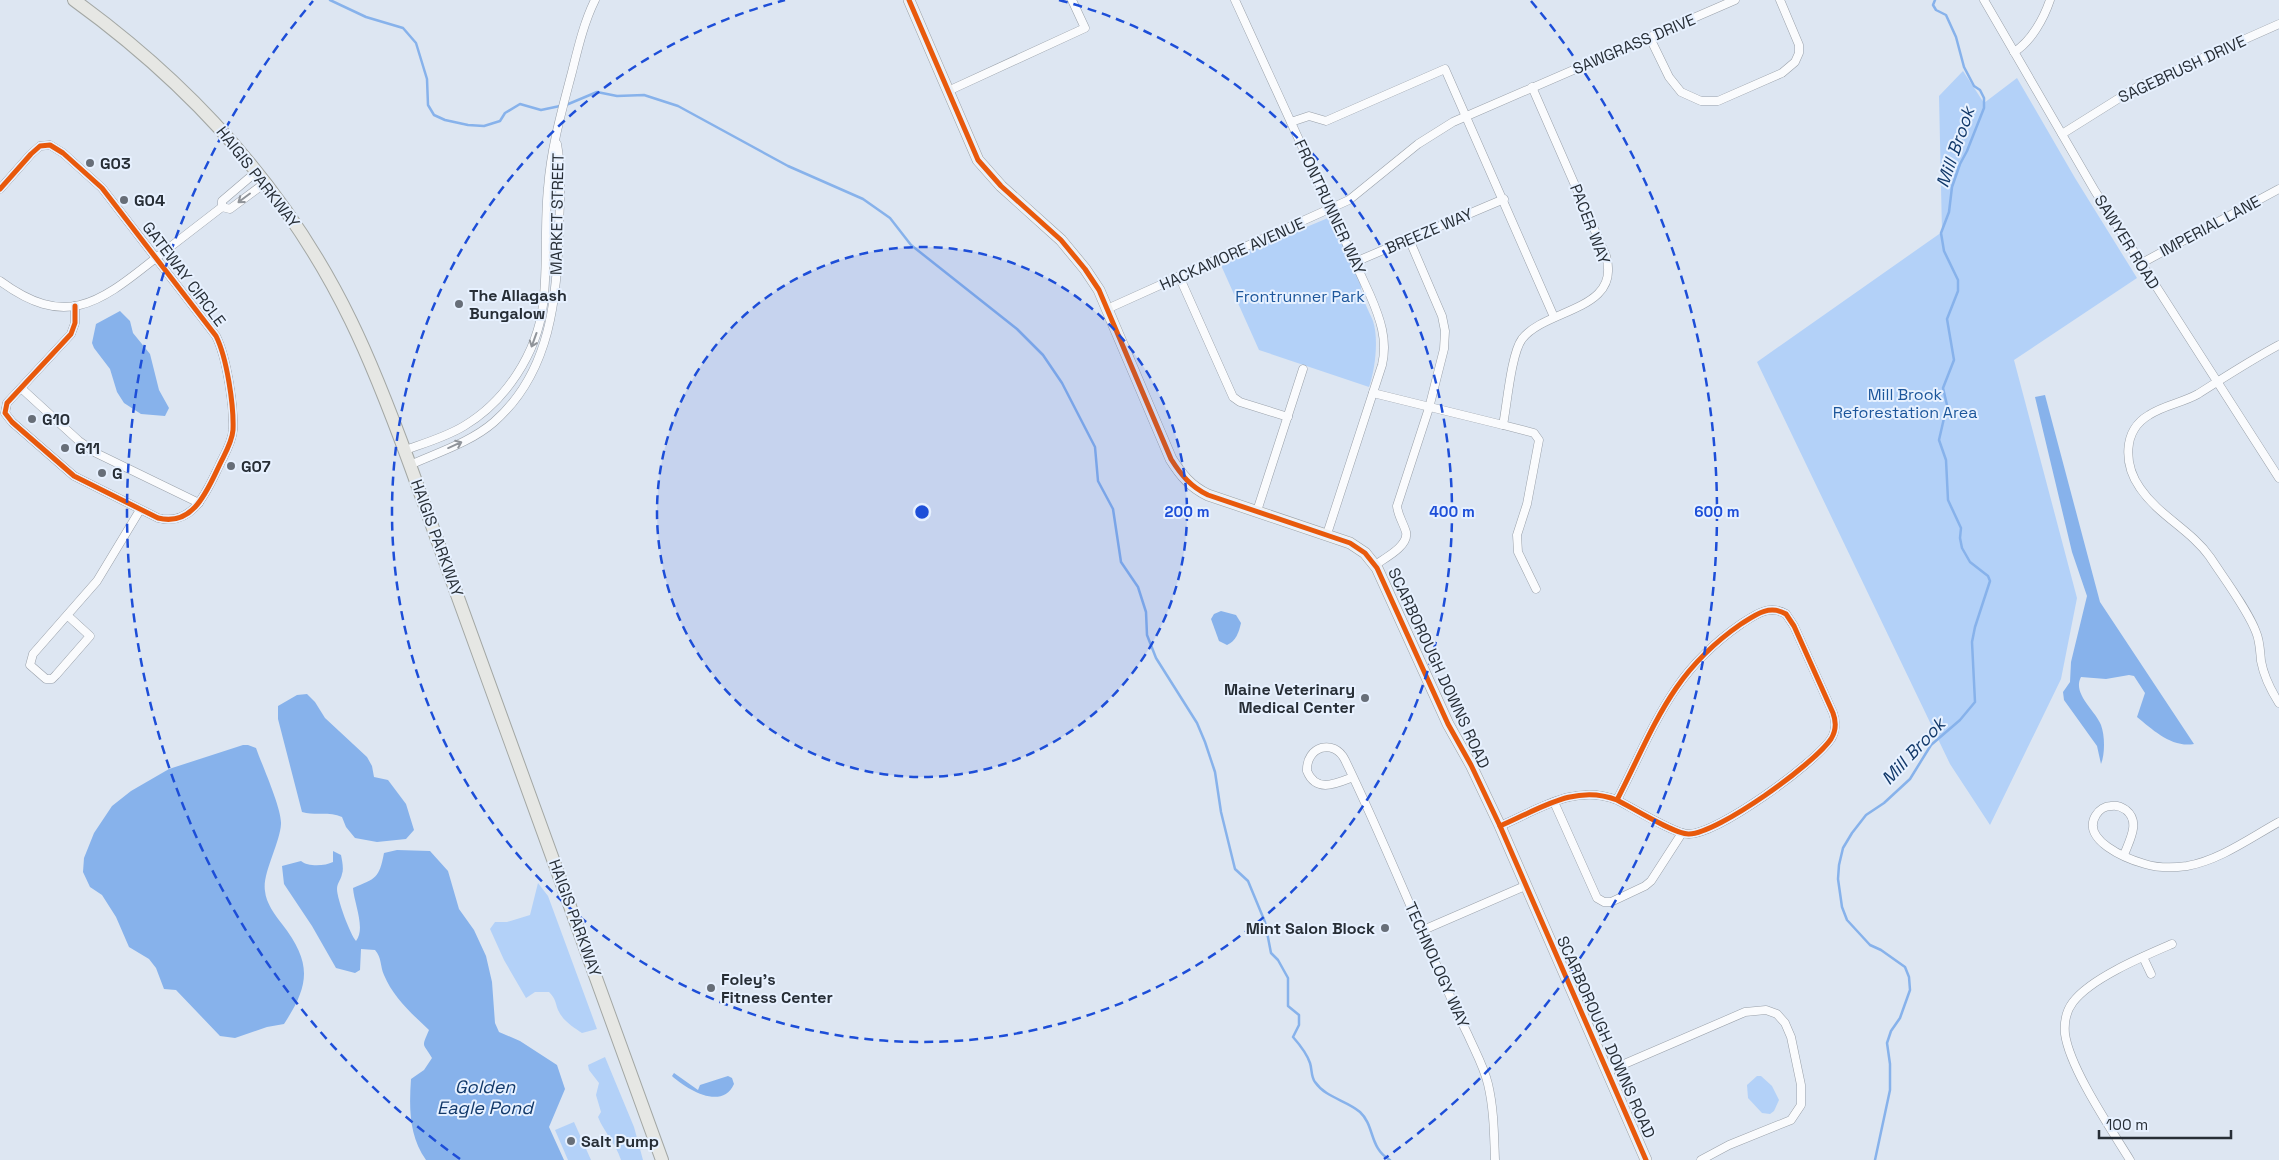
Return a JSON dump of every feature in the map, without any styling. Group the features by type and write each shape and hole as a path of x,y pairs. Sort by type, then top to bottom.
{"main road":[{"name":"HAIGIS PARKWAY","path":"74,0 131,43 175,82 215,122 265,183 299,229 342,302 376,374 405,450 662,1160"}],"street":[{"name":"MARKET STREET","path":"405,450 440,438 465,425 487,409 506,389 525,362 543,307 548,188 555,135 576,56 595,0"},
{"name":"SCARBOROUGH DOWNS ROAD","path":"909,0 978,160 987,172 1043,223 1075,256 1092,279 1107,308 1171,459 1178,471 1202,492 1327,534 1360,549 1375,565 1382,576 1448,724 1471,764 1500,826 1646,1160"},
{"path":"948,91 1085,28 1072,0"},
{"name":"FRONTRUNNER WAY","path":"1235,0 1380,317 1384,335 1384,355 1327,534"},
{"name":"SAWGRASS DRIVE","path":"1532,87 1735,0"},
{"path":"1650,38 1669,77 1681,92 1689,98 1701,102 1718,100 1782,73 1795,62 1799,53 1799,45 1780,0"},
{"name":"SAWYER ROAD","path":"1984,0 2140,264 2279,478"},
{"path":"2014,52 2029,40 2050,0"},
{"name":"SAGEBRUSH DRIVE","path":"2062,134 2136,87 2279,24"},
{"path":"1291,122 1309,116 1326,121 1445,69 1504,199 1554,317"},
{"name":"HACKAMORE AVENUE","path":"1107,308 1331,210 1367,188 1432,135 1467,116 1532,87"},
{"name":"PACER WAY","path":"1504,425 1517,348 1528,332 1598,295 1607,278 1608,263 1532,87"},
{"name":"MARKET STREET","path":"410,465 479,433 495,421 515,401 531,377 542,352 555,298 558,254 560,162 555,135"},
{"name":"GATEWAY CIRCLE","path":"0,189 40,146 50,145 63,153 102,188 216,336 226,364 232,435 205,494 199,503 182,518 169,520 158,518 74,476 12,422 5,413 6,406 71,334 75,323 75,306"},
{"path":"222,207 222,201 256,172"},
{"path":"222,207 230,209 265,183"},
{"name":"IMPERIAL LANE","path":"2140,264 2279,189"},
{"name":"BREEZE WAY","path":"1355,262 1504,199"},
{"path":"0,281 23,297 50,306 75,306 92,302 107,295 222,207"},
{"path":"1375,565 1398,548 1406,538 1406,532 1398,514 1397,506 1429,408 1444,349 1445,330 1442,316 1409,239"},
{"path":"1179,276 1233,397 1243,403 1288,417"},
{"path":"2279,345 2216,381 2193,397 2150,414 2141,421 2129,442 2128,461 2135,480 2147,497 2198,542 2250,620 2259,640 2266,682 2279,703"},
{"path":"1257,511 1304,369"},
{"path":"22,388 79,441 96,453 199,503"},
{"path":"1373,393 1534,433 1539,440 1527,504 1517,535 1518,552 1536,589"},
{"path":"67,615 90,636 54,678 46,679 30,665 30,660 67,615 101,575 110,556 126,535 140,510"},
{"path":"1500,826 1566,797 1588,793 1616,800 1682,833 1696,834 1707,830 1799,770 1827,744 1834,733 1835,723 1833,713 1794,626 1783,612 1770,610 1758,613 1724,636 1687,670 1660,712 1616,800"},
{"name":"TECHNOLOGY WAY","path":"1353,777 1334,785 1320,785 1314,782 1307,771 1308,757 1318,748 1324,746 1336,749 1345,758 1486,1078 1492,1107 1495,1160"},
{"path":"1554,802 1597,898 1604,902 1612,902 1648,884 1682,833"},
{"path":"2124,855 2134,828 2132,819 2121,808 2106,807 2099,811 2093,820 2094,834 2100,842 2124,855 2145,864 2160,867 2188,866 2213,858 2279,822"},
{"path":"1421,931 1525,886"},
{"path":"2130,1160 2076,1065 2066,1039 2065,1027 2070,1007 2080,994 2104,978 2172,944"},
{"path":"2143,957 2151,974"},
{"path":"1608,1071 1745,1012 1763,1009 1781,1018 1791,1037 1801,1085 1802,1102 1800,1109 1789,1121 1729,1145 1701,1160"}],"green space":[{"name":"Mill Brook Reforestation Area","path":"1963,71 1984,103 2017,78 2075,178 2137,278 2014,360 2077,598 2061,679 1990,825 1950,764 1757,362 1942,232 1939,96"},
{"name":"Frontrunner Park","path":"1328,218 1334,222 1361,283 1363,298 1375,328 1376,354 1369,387 1259,350 1220,263"},
{"path":"538,883 548,896 597,1029 582,1033 565,1021 549,992 535,992 526,998 504,960 490,929 495,922 507,922 530,915"},
{"path":"605,1057 634,1127 643,1160 621,1160 598,1117 601,1112 596,1095 599,1083 589,1070 588,1065"},
{"path":"1757,1076 1761,1076 1772,1086 1779,1100 1774,1111 1770,1114 1762,1113 1748,1098 1747,1085"},
{"name":"Salt Pump","path":"574,1122 591,1160 568,1160 555,1130"}],"water":[{"path":"120,311 130,321 133,333 150,354 159,390 169,408 165,416 141,414 124,403 117,392 110,369 94,348 92,343 96,324"},
{"path":"2045,395 2100,602 2194,744 2186,745 2171,741 2137,717 2145,693 2134,676 2129,675 2106,679 2081,677 2079,690 2085,702 2098,719 2102,729 2104,750 2101,764 2097,746 2064,700 2063,692 2070,682 2071,662 2087,596 2072,552 2035,397"},
{"path":"1221,611 1236,615 1241,623 1235,639 1227,645 1219,641 1211,619 1214,614"},
{"path":"307,694 315,702 325,718 367,757 372,766 374,777 388,780 406,804 414,830 406,839 377,842 355,838 346,827 342,817 332,814 302,812 278,719 278,706 297,695"},
{"path":"243,745 256,748 278,808 281,824 280,832 266,876 265,891 271,909 299,950 304,974 299,997 284,1024 267,1027 235,1038 220,1036 176,990 164,989 156,968 149,959 129,947 116,917 102,895 90,887 83,872 84,858 94,833 112,806 131,791 169,769"},
{"name":"Golden Eagle Pond","path":"397,850 430,851 448,871 459,909 474,930 486,956 492,982 495,1023 499,1032 520,1041 557,1065 565,1089 549,1127 564,1160 426,1160 420,1151 411,1121 411,1079 424,1070 432,1058 424,1045 429,1030 403,1005 392,991 375,950 361,949 360,970 355,973 336,968 312,926 284,884 282,866 301,861 312,865 326,864 333,862 333,851 341,855 343,870 337,887 338,894 347,924 356,941 359,936 360,923 353,888 372,879 378,873 384,853"},
{"path":"674,1073 698,1090 700,1085 728,1076 732,1078 734,1084 728,1092 721,1096 713,1097 686,1087 672,1076"}],"waterway":[{"path":"330,0 366,17 403,28 416,43 427,79 428,105 434,115 445,120 484,126 500,121 505,113 520,104 541,110 560,106"},
{"name":"Mill Brook","path":"1875,1160 1890,1090 1890,1064 1887,1043 1891,1031 1900,1018 1910,990 1909,977 1905,967 1881,950 1870,945 1847,920 1842,907 1838,879 1839,865 1843,848 1866,815 1884,803 1910,779 1931,745 1960,720 1975,702 1972,642 1990,581 1988,576 1970,562 1962,548 1961,528 1948,500 1946,460 1939,440 1947,405 1943,388 1954,360 1947,319 1958,291 1958,280 1944,251 1941,233 1949,212 1952,187 1984,108 1984,98 1980,90 1974,86 1964,67 1956,37 1946,15 1936,10 1933,5 1935,0"},
{"path":"566,105 597,92 617,96 644,95 678,106 788,166 863,199 890,218 911,245 1017,329 1043,355 1062,383 1095,447 1098,481 1113,509 1121,562 1138,587 1146,612 1147,635 1156,658 1197,723 1205,742 1215,772 1221,812 1235,869 1248,881 1265,922 1271,953 1278,960 1288,978 1288,1006 1299,1015 1299,1025 1293,1037 1307,1056 1315,1082 1325,1092 1360,1112 1368,1124 1375,1143 1383,1155 1390,1160"}],"cycle path":[{"path":"909,0 978,160 1001,186 1061,240 1085,269 1099,290 1171,459 1183,475 1191,484 1208,495 1350,543 1365,553 1377,568 1448,724 1471,765 1500,826 1646,1160"},
{"path":"0,189 40,146 50,145 63,153 102,188 216,336 229,382 233,430 231,440 204,496 190,512 181,517 170,519 158,518 74,476 12,422 5,413 7,403 71,334 75,323 75,306"},
{"path":"1500,826 1543,806 1572,797 1586,795 1617,800 1666,703 1697,662 1717,643 1757,614 1768,610 1780,611 1786,614 1794,626 1834,716 1835,726 1831,739 1806,764 1765,796 1703,831 1689,834 1674,830 1617,800"}],"place":[{"name":"G03","path":"90,163"},
{"name":"G04","path":"124,200"},
{"name":"The Allagash Bungalow","path":"459,304"},
{"name":"G10","path":"32,419"},
{"name":"G11","path":"65,448"},
{"name":"G07","path":"231,466"},
{"name":"G","path":"102,473"},
{"name":"Maine Veterinary Medical Center","path":"1365,698"},
{"name":"Mint Salon Block","path":"1385,928"},
{"name":"Foley's Fitness Center","path":"711,988"},
{"name":"Salt Pump","path":"571,1141"}]}
